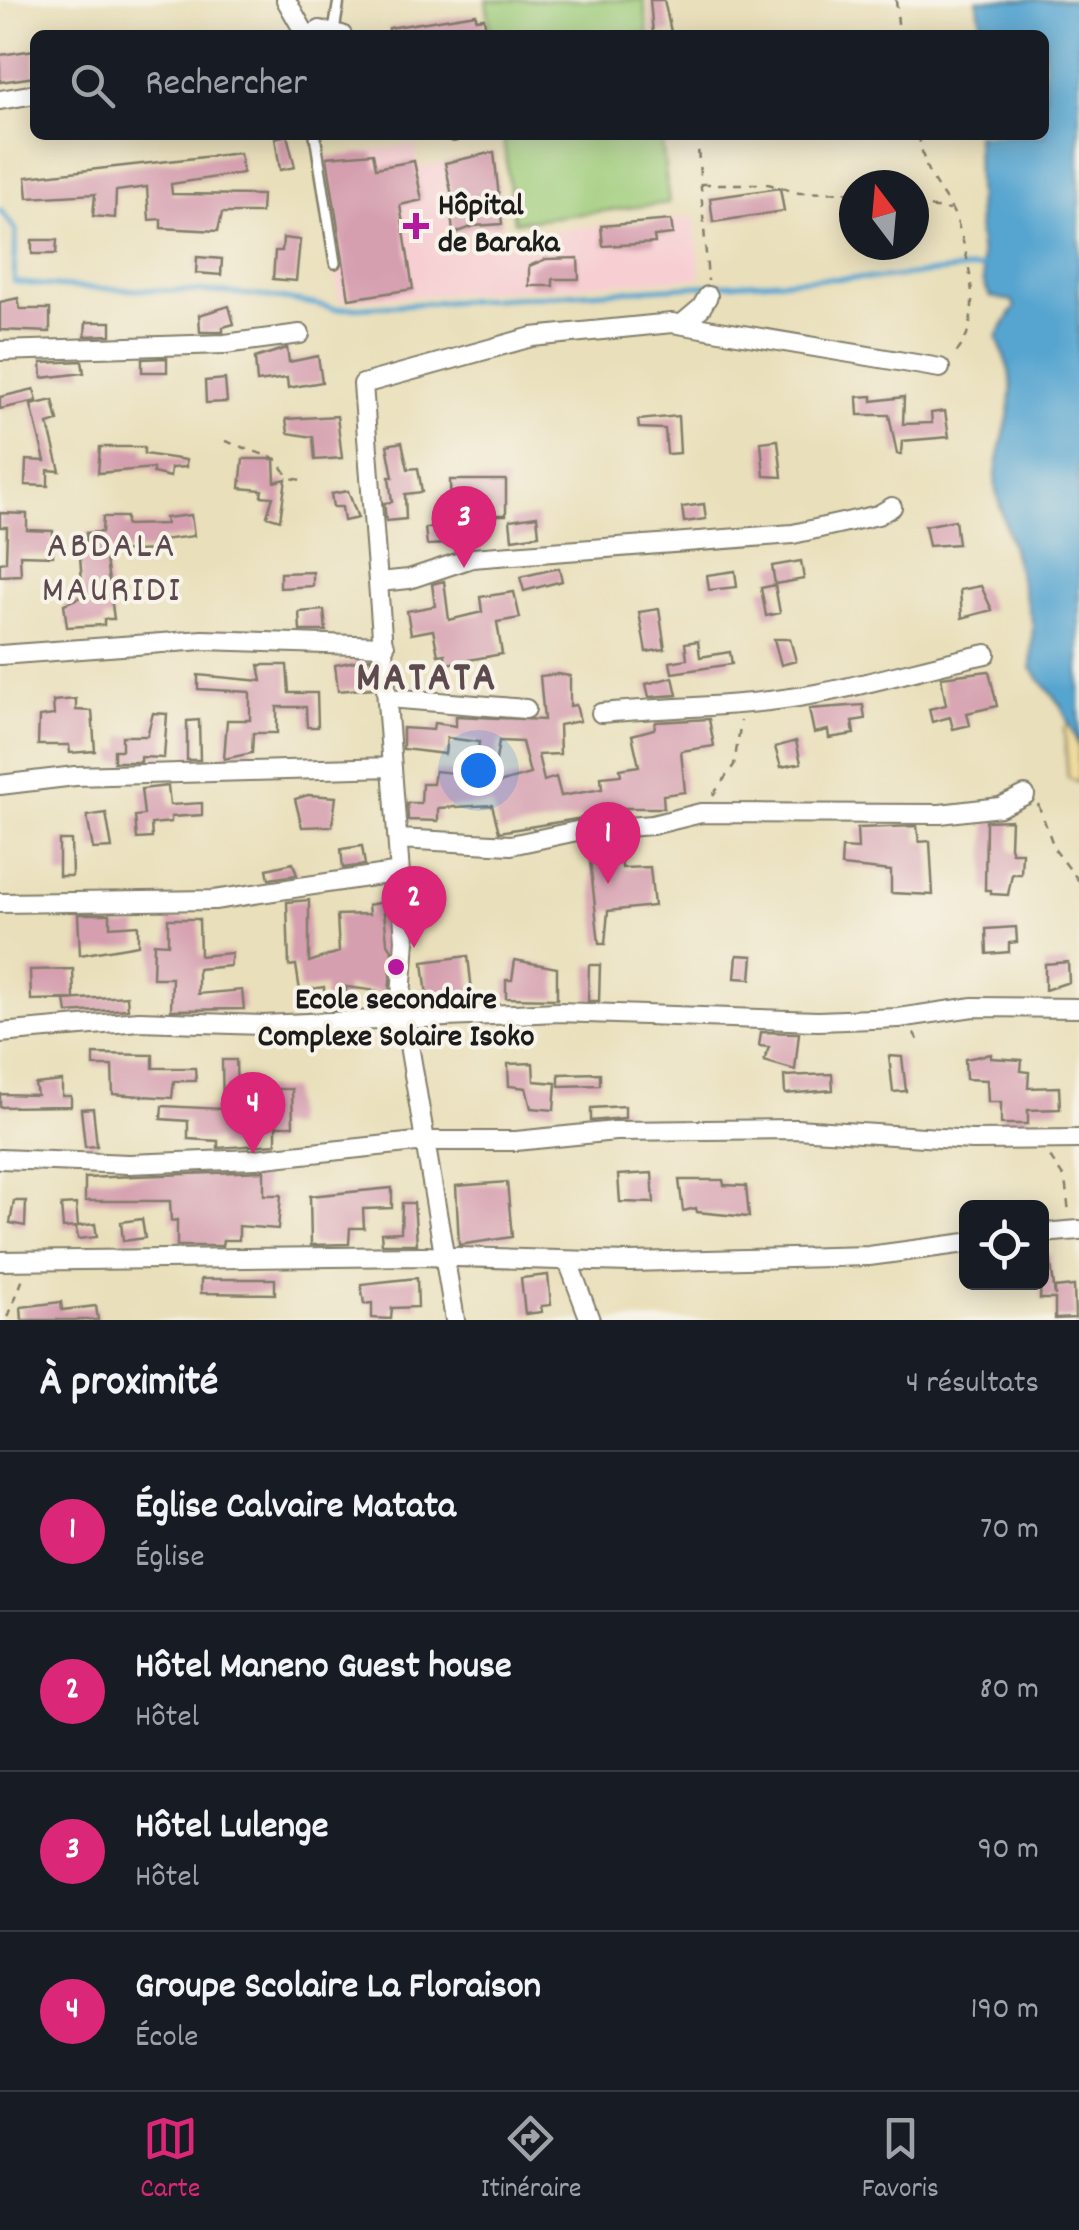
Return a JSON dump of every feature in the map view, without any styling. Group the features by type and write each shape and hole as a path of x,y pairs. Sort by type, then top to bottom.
{"street":[{"path":"286,0 305,30"},
{"path":"0,100 30,95"},
{"path":"682,324 702,308 708,296"},
{"path":"455,1320 405,1020 398,840 363,384 532,337 682,324 940,368"},
{"path":"0,351 225,344 300,334"},
{"path":"379,582 409,578 472,558 688,545 794,534 848,523 892,507"},
{"path":"0,655 203,640 385,646"},
{"path":"601,713 663,708 695,710 784,699 986,654"},
{"path":"388,698 526,709"},
{"path":"0,786 75,776 392,768"},
{"path":"398,840 511,845 577,831 652,825 701,813 940,814 1000,807 1024,795"},
{"path":"0,903 214,900 400,872"},
{"path":"0,1033 139,1021 263,1024 558,1012 818,1021 899,1018 972,1007 1079,1008"},
{"path":"0,1159 129,1164 255,1159 426,1141 516,1141 615,1131 796,1129 1079,1139"},
{"path":"1049,1232 1075,1230"},
{"path":"0,1262 869,1256 959,1244"},
{"path":"568,1261 590,1320"}],"lane":[{"path":"338,30 339,0"},
{"path":"316,140 335,262"}],"path":[{"path":"896,0 899,30"},
{"path":"698,140 708,296"},
{"path":"919,140 929,174 952,210 970,283 972,326 960,350 940,368"},
{"path":"702,184 768,184 799,193 839,192"},
{"path":"929,207 952,210"},
{"path":"225,441 276,459 290,478 302,480"},
{"path":"701,813 734,765 742,727 738,703"},
{"path":"1024,795 1035,800 1055,850 1079,881"},
{"path":"1040,1140 1065,1179 1075,1230"},
{"path":"8,1317 15,1290 33,1261"}],"shaded area":[{"name":"Hôpital de Baraka","path":"414,144 420,168 494,152 503,235 694,217 701,278 339,301 324,158"}],"green space":[{"path":"486,0 644,0 647,30 490,30"},
{"path":"504,140 662,140 669,203 514,222"}],"sand":[{"path":"1069,724 1079,746 1079,783 1068,778 1064,729"}],"water":[{"path":"977,0 1079,0 1079,746 1061,706 1031,668 1033,625 996,491 1011,396 1009,371 997,337 1015,307 1012,301 990,297 984,283 978,230 976,140 1049,140 1049,30 982,30"}],"building":[{"path":"650,0 664,0 671,30 653,30"},
{"path":"476,14 476,19 484,18 486,30 389,30"},
{"path":"30,51 30,78 0,82 0,55"},
{"path":"275,140 288,140 295,167 280,170"},
{"path":"494,152 502,224 474,226 453,234 451,212 445,213 444,197 452,196 445,163"},
{"path":"240,153 243,173 171,184 172,194 262,195 261,213 222,213 218,231 161,228 161,219 149,220 147,187 116,191 115,218 93,216 95,194 28,198 26,177"},
{"path":"373,153 376,168 414,161 422,200 400,205 413,289 349,299 327,157"},
{"path":"780,188 784,211 713,222 710,198"},
{"path":"671,220 673,234 654,236 655,243 603,246 601,226"},
{"path":"283,238 300,240 296,281 273,279 275,251 282,251"},
{"path":"32,240 57,240 56,254 32,254"},
{"path":"197,257 222,259 221,275 196,273"},
{"path":"578,258 579,279 553,279 553,286 529,286 529,266 546,259"},
{"path":"18,298 20,309 50,309 50,332 0,330 0,302"},
{"path":"229,306 234,324 223,327 223,332 200,332 199,315"},
{"path":"86,322 111,322 111,335 85,336"},
{"path":"287,348 289,362 318,356 322,382 288,388 287,378 257,382 255,358"},
{"path":"167,358 167,372 142,372 142,359"},
{"path":"82,361 84,373 42,378 41,363"},
{"path":"225,379 227,402 206,403 205,381"},
{"path":"34,389 37,401 0,409 0,397"},
{"path":"872,396 872,401 904,397 903,424 932,423 931,413 945,411 949,437 902,441 901,454 897,454 889,415 858,415 857,397"},
{"path":"53,400 58,421 48,424 60,471 48,470 48,486 25,485 26,460 45,461 31,405"},
{"path":"337,416 342,458 315,460 313,437 288,433 286,419"},
{"path":"678,416 680,453 667,454 665,429 639,428 638,420"},
{"path":"778,440 782,477 764,476 761,442"},
{"path":"402,442 408,469 418,468 422,492 405,494 406,519 386,521 384,503 392,502 389,477 393,477 387,445"},
{"path":"100,447 144,447 144,454 186,460 186,467 171,468 170,477 153,473 153,468 98,473"},
{"path":"243,459 274,459 275,482 286,479 280,520 267,516 273,497 261,496 262,490 240,488"},
{"path":"450,480 506,480 506,515 494,515 494,508 464,508 465,518 451,518"},
{"path":"348,491 358,518 344,521 342,507 333,507 331,494"},
{"path":"704,504 706,519 684,522 682,507"},
{"path":"0,513 27,514 27,530 53,531 53,556 20,555 21,575 0,576 0,563 6,562 7,527 0,527"},
{"path":"191,515 194,536 161,540 161,550 105,552 114,619 104,619 104,625 67,627 64,604 83,596 79,543 87,542 86,533 102,532 103,517 126,517 126,525 166,524 165,518"},
{"path":"537,516 539,535 512,539 510,520"},
{"path":"955,520 958,544 929,546 925,526"},
{"path":"425,528 447,528 448,544 427,545"},
{"path":"801,561 804,579 775,584 772,566"},
{"path":"559,568 562,581 524,591 520,577"},
{"path":"735,571 737,587 709,590 707,575"},
{"path":"313,572 313,586 280,588 280,573"},
{"path":"444,581 449,620 482,612 480,597 514,592 520,618 497,622 502,654 446,664 445,654 438,655 433,630 411,634 407,611 435,606 432,584"},
{"path":"775,585 780,613 766,616 761,588"},
{"path":"981,586 992,610 962,618 960,590"},
{"path":"659,609 665,649 646,652 639,612"},
{"path":"324,610 326,631 300,631 299,612"},
{"path":"774,639 790,639 796,661 781,665"},
{"path":"698,641 700,657 730,652 732,664 672,673 670,662 687,659 685,643"},
{"path":"371,658 373,688 338,691 335,665"},
{"path":"259,665 287,665 289,693 317,693 318,727 307,727 306,707 277,707 277,733 253,733 252,753 224,759 227,720 250,720 250,692 198,689 198,675 262,681"},
{"path":"989,671 997,706 967,713 970,725 953,729 950,717 932,722 929,709 946,705 941,677"},
{"path":"540,676 570,676 570,706 576,705 580,721 559,725 560,754 538,755 544,781 556,777 561,796 602,789 601,777 621,775 620,769 639,766 632,735 654,729 656,722 709,719 714,746 681,751 685,792 663,795 664,808 598,808 600,815 499,832 492,805 438,808 438,821 408,820 407,803 421,803 422,784 433,784 435,771 475,775 479,742 447,738 445,754 403,749 403,728 433,730 434,723 456,726 456,716 544,720","holes":["499,741 522,742 530,774 492,785"]},
{"path":"673,677 677,695 649,697 646,684"},
{"path":"76,699 76,710 92,711 95,751 70,753 69,745 38,745 39,717 54,715 53,701"},
{"path":"863,705 865,719 852,721 854,734 829,738 828,730 814,733 809,709"},
{"path":"153,713 167,714 164,758 114,762 114,750 122,750 122,736 147,736"},
{"path":"199,720 200,760 187,760 187,721"},
{"path":"796,741 801,763 781,767 775,747"},
{"path":"168,786 170,805 202,803 202,815 171,817 171,822 151,824 152,838 137,839 135,816 144,815 141,789"},
{"path":"308,795 336,797 332,826 302,827 295,799"},
{"path":"106,813 112,848 93,849 87,816"},
{"path":"1011,820 1010,847 1012,852 1022,852 1021,874 1012,874 1008,895 991,894 991,890 985,890 986,821"},
{"path":"917,826 919,842 930,841 933,895 891,893 891,871 841,866 842,848 858,849 857,828"},
{"path":"59,840 71,840 72,876 59,876"},
{"path":"362,846 365,865 343,868 341,849"},
{"path":"621,856 622,868 650,867 654,906 608,911 605,944 599,944 590,860"},
{"path":"293,863 297,875 269,879 267,869"},
{"path":"309,900 309,962 339,952 337,915 369,914 368,905 383,902 387,942 392,950 389,998 378,998 378,991 346,987 346,1009 325,1010 324,987 300,991 296,965 289,966 287,902"},
{"path":"78,914 110,914 110,927 138,925 138,945 80,955"},
{"path":"168,919 199,919 200,956 232,953 230,966 198,969 198,994 242,990 244,1009 171,1010 172,978 153,978 154,943 168,944"},
{"path":"1016,927 1017,942 1009,943 1009,952 987,954 986,929"},
{"path":"737,955 753,956 751,979 735,978"},
{"path":"468,956 473,1000 428,1005 423,962"},
{"path":"515,960 557,968 557,999 506,998 506,980 512,980"},
{"path":"1068,962 1069,982 1045,990 1045,964"},
{"path":"589,965 600,965 599,1001 588,1001"},
{"path":"73,969 74,999 31,1000 30,970"},
{"path":"127,996 128,1009 67,1013 65,1000"},
{"path":"761,1032 799,1033 795,1070 764,1061 769,1047 759,1046"},
{"path":"94,1054 153,1055 153,1068 195,1068 196,1081 174,1081 172,1098 113,1094 112,1066 94,1066"},
{"path":"991,1054 991,1058 1022,1060 1021,1071 1029,1072 1028,1088 1059,1087 1060,1109 1028,1110 1028,1124 1001,1124 1001,1102 988,1102 987,1080 966,1079 965,1059"},
{"path":"889,1056 902,1057 906,1091 893,1092"},
{"path":"222,1060 236,1060 237,1098 264,1100 264,1089 292,1089 293,1126 276,1126 276,1144 218,1148 218,1141 188,1139 188,1121 161,1119 162,1106 223,1109"},
{"path":"533,1063 534,1081 556,1083 554,1110 531,1108 526,1088 509,1086 508,1064"},
{"path":"600,1073 600,1085 559,1086 559,1074"},
{"path":"832,1074 833,1090 785,1094 784,1076"},
{"path":"62,1081 62,1096 71,1096 71,1106 0,1107 0,1094 37,1095 35,1084"},
{"path":"625,1106 625,1118 591,1121 591,1108"},
{"path":"93,1108 97,1146 85,1147 81,1109"},
{"path":"264,1171 264,1195 281,1195 278,1229 239,1226 239,1240 223,1240 222,1246 177,1246 177,1220 171,1221 170,1201 85,1201 85,1178"},
{"path":"652,1173 654,1203 620,1202 618,1175"},
{"path":"679,1180 723,1180 724,1185 746,1186 749,1217 697,1212 696,1208 683,1211"},
{"path":"507,1182 512,1237 459,1245 456,1186"},
{"path":"392,1188 392,1208 363,1209 364,1228 350,1228 349,1244 311,1245 310,1196"},
{"path":"14,1201 26,1201 25,1226 10,1223"},
{"path":"402,1203 414,1203 417,1244 382,1244 381,1233 401,1232"},
{"path":"76,1204 78,1226 95,1224 97,1237 78,1239 76,1227 63,1228 61,1205"},
{"path":"142,1219 145,1238 123,1241 121,1222"},
{"path":"1049,1254 1055,1296 1055,1288 1074,1286 1075,1318 1055,1319 1055,1299 1040,1299 1040,1290 1049,1290"},
{"path":"548,1275 551,1305 541,1306 542,1312 525,1314 521,1278"},
{"path":"417,1278 418,1307 392,1308 391,1319 372,1318 372,1303 364,1304 361,1284"},
{"path":"201,1279 275,1279 275,1294 201,1293"},
{"path":"61,1302 62,1310 96,1306 98,1320 22,1320 21,1307"}],"waterway":[{"path":"0,210 16,230 14,282 256,295 336,309 881,278 983,267"}],"place":[{"name":"Hôpital de Baraka","path":"416,226"},
{"name":"Hôtel Lulenge","path":"464,568"},
{"name":"Église Calvaire Matata","path":"608,884"},
{"name":"Hôtel Maneno Guest house","path":"414,948"},
{"name":"Ecole secondaire Complexe Solaire Isoko","path":"396,967"},
{"name":"Groupe Scolaire La Floraison","path":"253,1154"}],"district":[{"name":"ABDALA MAURIDI","path":"112,570"},
{"name":"MATATA","path":"427,681"}]}
